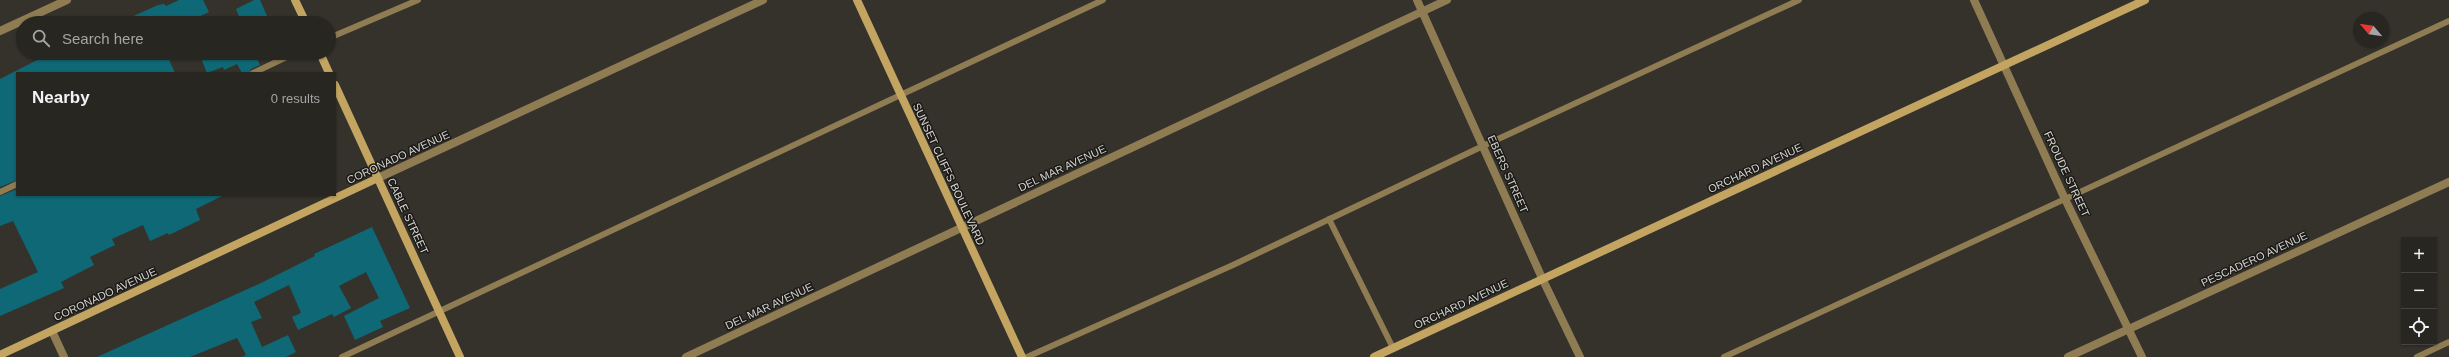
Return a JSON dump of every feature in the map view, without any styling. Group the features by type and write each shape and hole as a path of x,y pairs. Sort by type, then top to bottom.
{"street":[{"path":"32,16 67,0"},
{"path":"296,0 303,16"},
{"name":"CORONADO AVENUE","path":"0,355 763,0"},
{"name":"SUNSET CLIFFS BOULEVARD","path":"856,0 1022,357"},
{"name":"EBERS STREET","path":"1417,0 1542,278 1580,357"},
{"name":"DEL MAR AVENUE","path":"686,357 1447,0"},
{"name":"FROUDE STREET","path":"1974,0 2064,197 2142,357"},
{"name":"ORCHARD AVENUE","path":"1374,357 2145,0"},
{"path":"0,31 16,24"},
{"path":"323,60 329,72"},
{"name":"CABLE STREET","path":"336,87 460,357"},
{"name":"PESCADERO AVENUE","path":"2068,357 2449,182"},
{"path":"52,331 64,357"}],"lane":[{"path":"336,35 418,0"},
{"path":"342,357 1102,0"},
{"path":"1027,357 1233,265 1483,146 1799,0"},
{"path":"1724,357 2064,197 2449,21"},
{"path":"255,72 281,60"},
{"path":"0,192 16,184"},
{"path":"1329,219 1393,348"},
{"path":"2417,357 2449,342"}],"building":[{"path":"179,0 203,0 209,12 201,16 134,16 158,5 164,4 166,6"},
{"path":"254,0 260,0 267,16 239,16 236,9"},
{"path":"37,60 169,60 175,72 16,72 16,180 0,187 0,79"},
{"path":"202,60 258,60 260,65 251,69 250,72 241,72 237,64 224,70 223,67 207,72"},
{"path":"16,189 16,196 222,196 196,209 200,220 169,235 168,233 150,241 143,225 112,239 115,245 90,257 94,265 61,282 64,288 0,316 0,289 38,272 13,221 0,226 0,196"},
{"path":"372,227 410,308 380,321 383,327 355,340 344,316 379,298 366,272 339,286 351,308 334,317 332,314 298,330 292,317 301,313 289,285 254,302 262,318 251,322 262,347 288,335 296,352 286,357 242,357 246,355 237,338 190,357 97,357 259,284 315,256 314,254"}]}
